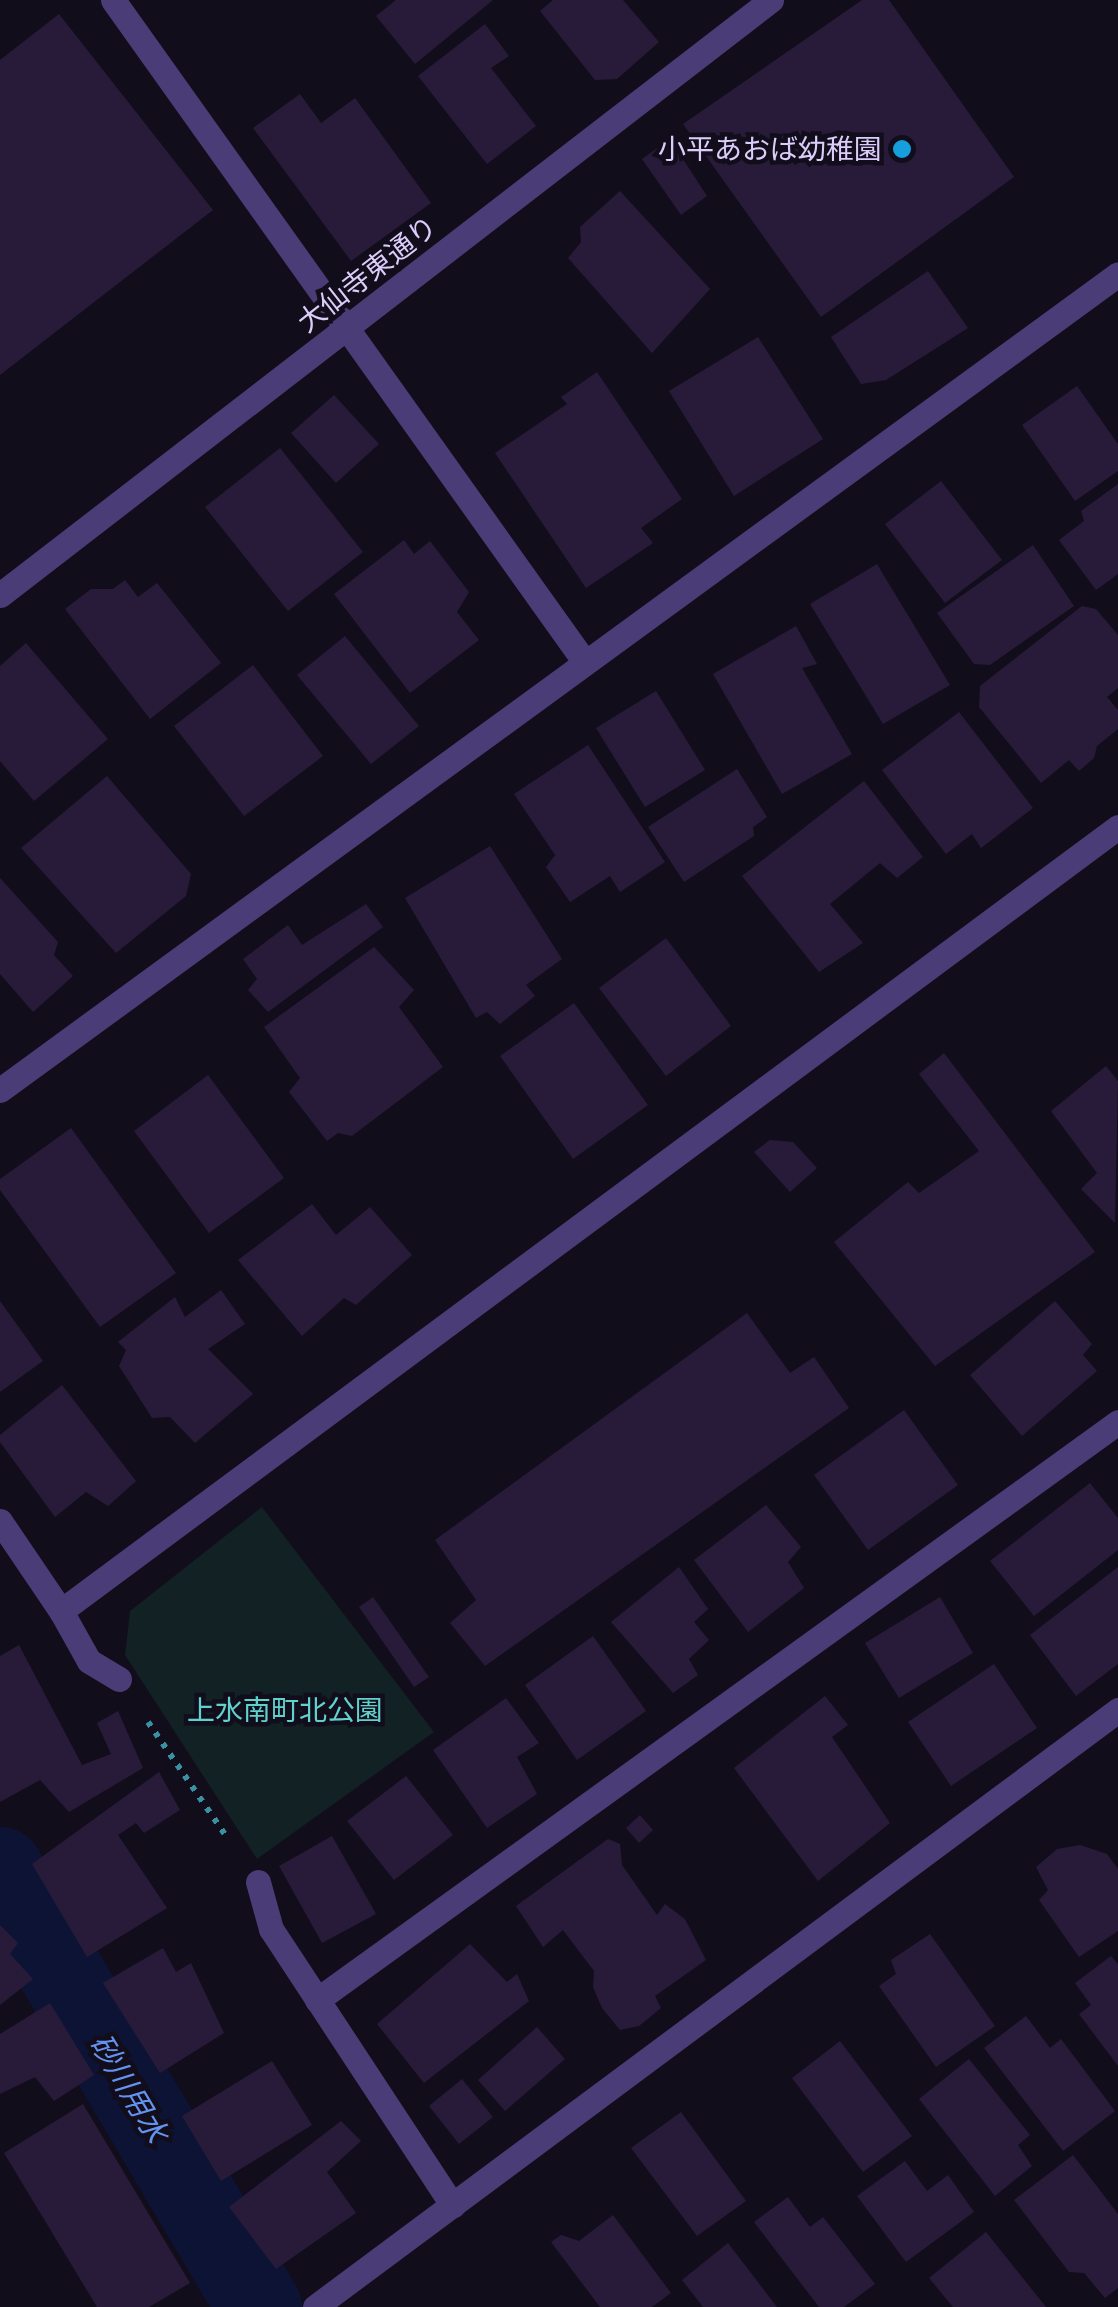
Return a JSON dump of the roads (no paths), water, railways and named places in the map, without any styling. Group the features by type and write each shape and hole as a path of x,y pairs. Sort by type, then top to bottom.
{"street":[{"path":"112,0 584,662"},
{"name":"大仙寺東通り","path":"0,595 772,0"},
{"path":"0,1090 1118,274"},
{"path":"60,1611 1118,827"},
{"path":"317,2000 1118,1422"},
{"path":"0,1522 90,1661 119,1679"},
{"path":"315,2307 1118,1710"},
{"path":"258,1882 271,1929 453,2206"}],"waterway":[{"name":"砂川用水","path":"0,1869 259,2307"}],"place":[{"name":"小平あおば幼稚園","path":"902,149"}],"park label":[{"name":"上水南町北公園","path":"285,1710"}]}
